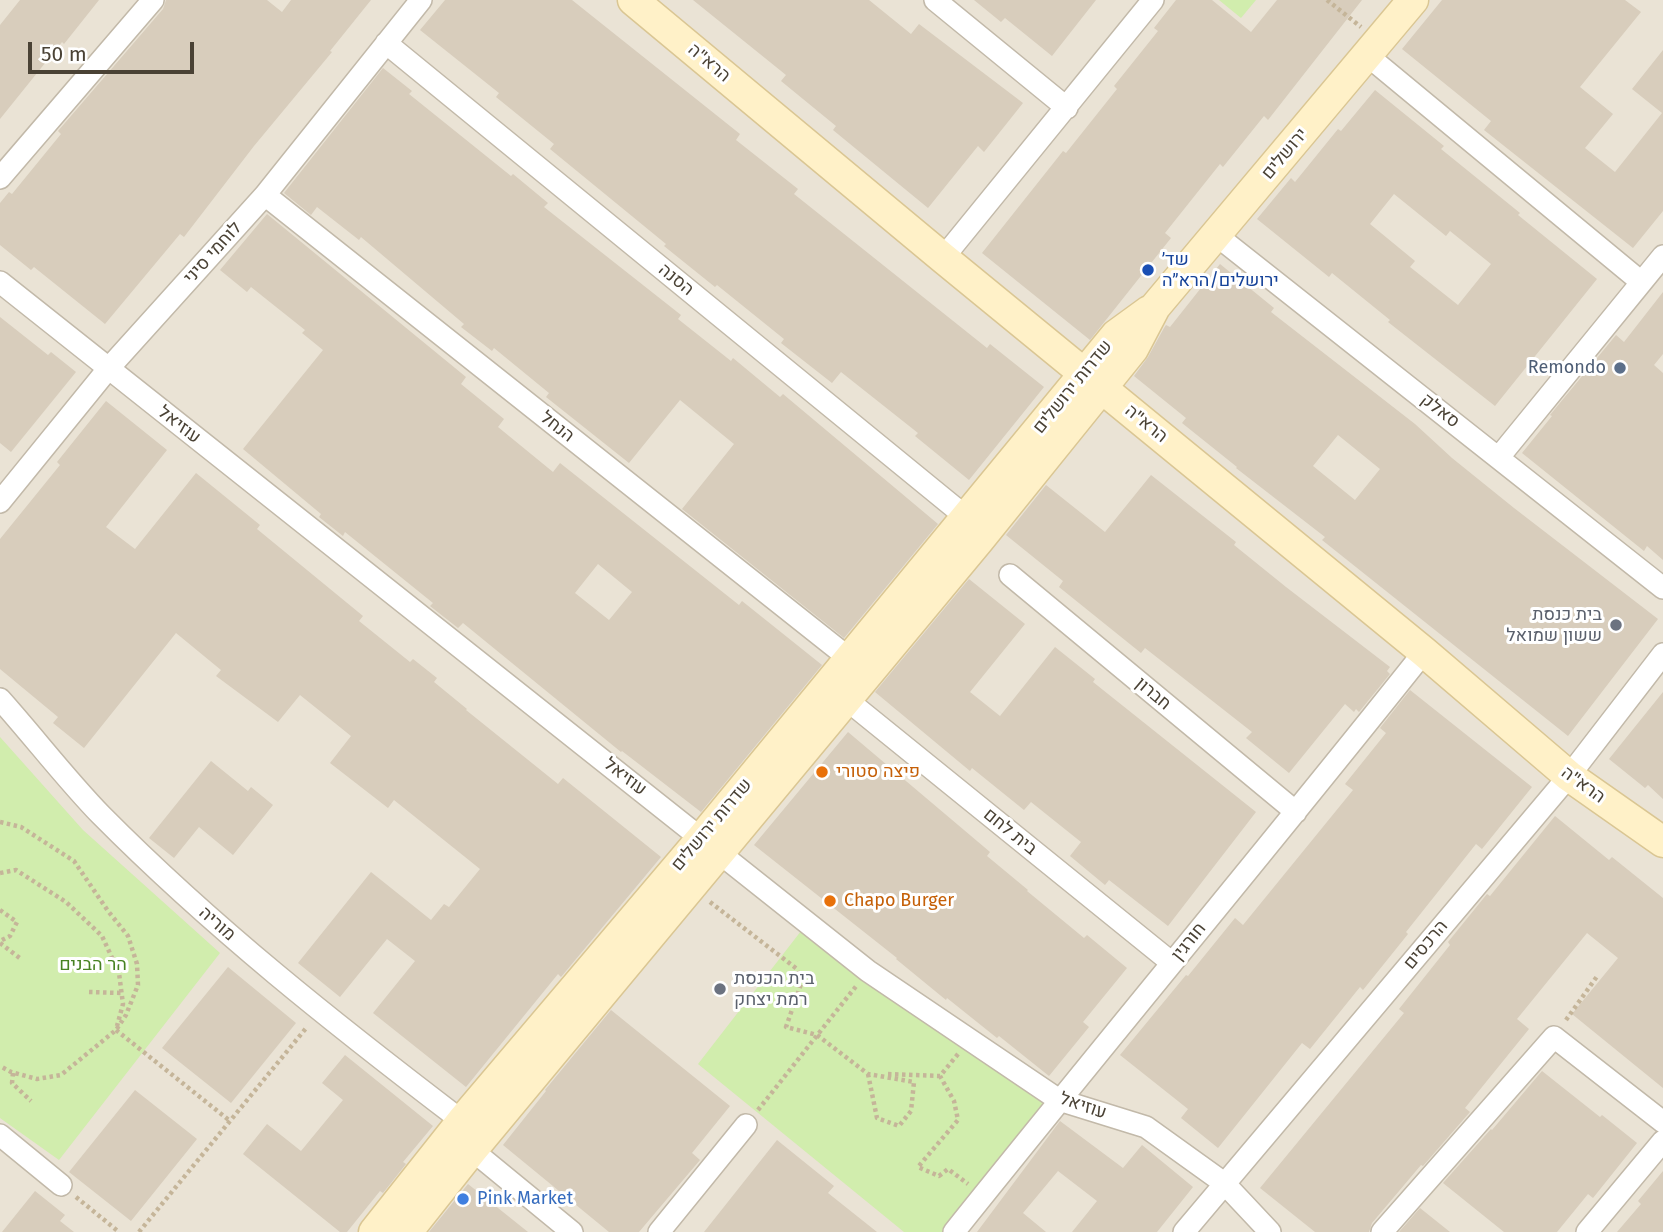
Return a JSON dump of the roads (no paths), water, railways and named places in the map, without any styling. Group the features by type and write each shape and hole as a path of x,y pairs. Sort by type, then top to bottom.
{"street":[{"path":"0,178 153,0"},
{"name":"לוחמי סיני","path":"0,502 108,369 265,195 421,0"},
{"name":"הרא\"ה","path":"633,0 1424,652 1569,776 1663,842"},
{"path":"935,0 1067,107"},
{"path":"943,258 1153,0"},
{"name":"ירושלים","path":"1155,307 1216,234 1365,41 1413,0"},
{"path":"1365,41 1640,281"},
{"name":"הסנה","path":"386,43 966,517"},
{"name":"הנחל","path":"265,195 850,659"},
{"name":"סאלק","path":"1216,234 1663,588"},
{"path":"1499,457 1663,256"},
{"name":"עוזיאל","path":"0,282 868,971 1059,1100 1146,1127 1224,1183 1270,1232"},
{"name":"שדרות ירושלים","path":"374,1232 461,1121 711,844 847,700 1094,380 1116,335 1155,307"},
{"name":"שדרות ירושלים","path":"407,1232 690,886 711,844 850,659 966,517 1094,380"},
{"name":"חברון","path":"1010,575 1296,812"},
{"name":"חורגין","path":"954,1232 1424,652"},
{"name":"הרכסים","path":"1184,1232 1569,776 1663,654"},
{"name":"מוריה","path":"0,699 100,814 206,915 319,1012 461,1121"},
{"name":"בית לחם","path":"847,700 1172,963"},
{"path":"1382,1232 1554,1037 1663,1122"},
{"path":"659,1232 746,1125"},
{"path":"0,1135 61,1185"},
{"path":"1587,1232 1663,1141"},
{"path":"472,1150 572,1232"}],"place":[{"name":"שד׳ ירושלים/הרא״ה","path":"1148,270"},
{"name":"Remondo","path":"1620,368"},
{"name":"בית כנסת ששון שמואל","path":"1616,625"},
{"name":"פיצה סטורי","path":"822,772"},
{"name":"Chapo Burger","path":"830,901"},
{"name":"בית הכנסת רמת יצחק","path":"720,989"},
{"name":"Pink Market","path":"463,1199"}],"park label":[{"name":"הר הבנים","path":"93,965"}]}
